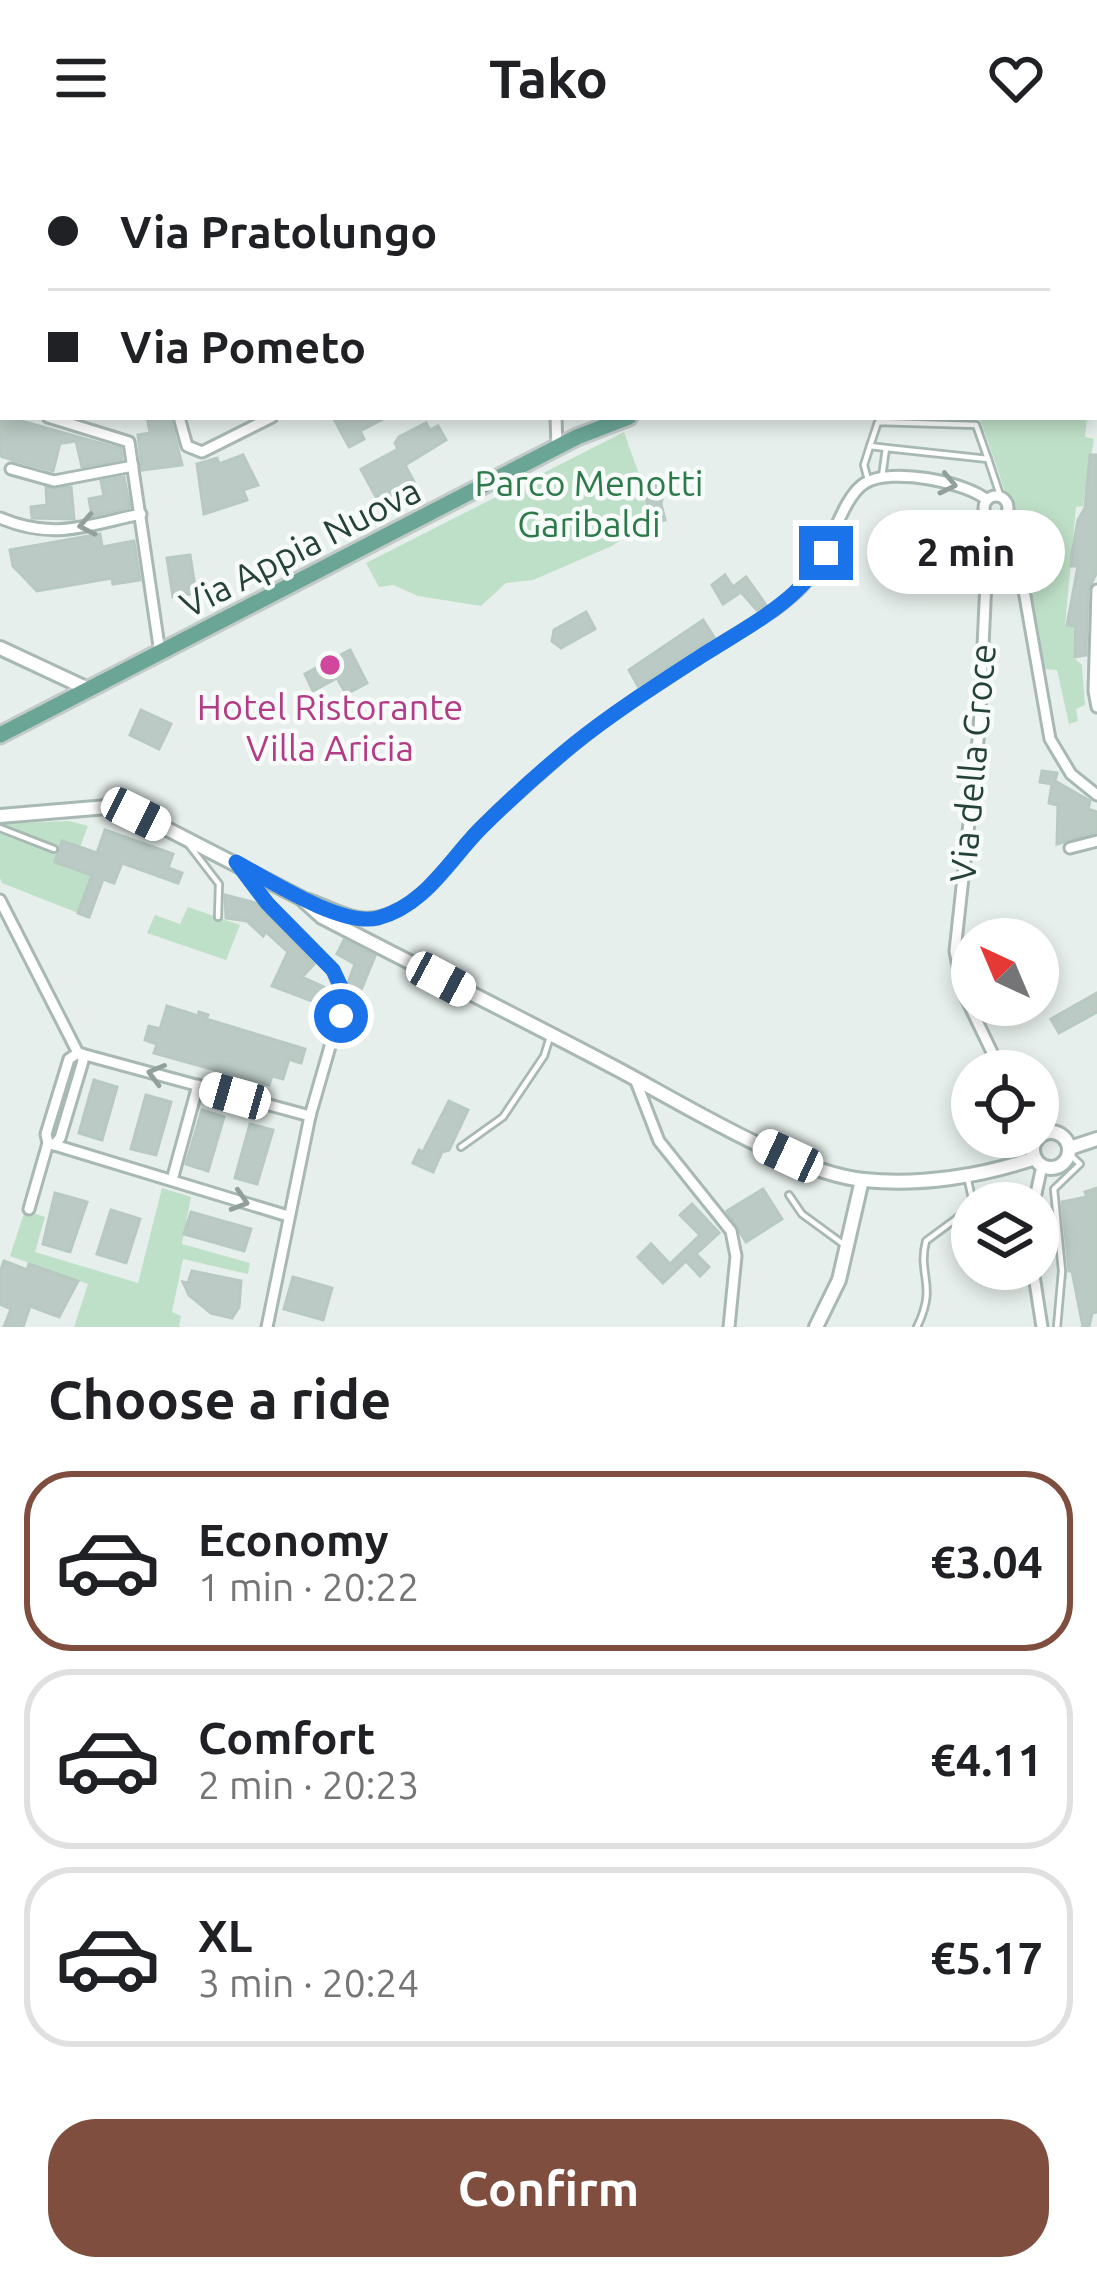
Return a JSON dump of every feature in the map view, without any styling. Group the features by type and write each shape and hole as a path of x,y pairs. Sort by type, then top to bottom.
{"main road":[{"name":"Via Appia Nuova","path":"0,735 557,448 622,420"}],"street":[{"path":"180,420 187,446 202,452 266,420"},
{"path":"556,420 557,448"},
{"path":"88,423 129,442 160,652"},
{"path":"11,469 54,481 133,466"},
{"path":"0,815 118,808 236,862 301,898 353,918 367,920 394,912 421,896 480,829 571,747 797,592 821,562 851,497 868,481 882,477 932,480 975,490 987,500 1001,498 1006,512 999,519 989,518 984,509 987,500"},
{"name":"Via della Croce","path":"1006,512 1023,573 1050,739 1071,774 1097,796"},
{"path":"0,518 32,530 55,531 141,514"},
{"name":"Via della Croce","path":"989,518 979,731 955,950 963,992 990,1050"},
{"path":"1097,590 1097,707"},
{"path":"0,648 90,691"},
{"path":"54,670 64,691 60,707"},
{"path":"1070,848 1097,841"},
{"path":"236,862 267,903 333,970 342,987 341,1016 310,1116 267,1327"},
{"path":"301,898 322,917 788,1156 862,1180 967,1176 1008,1158"},
{"path":"0,900 80,1054"},
{"path":"29,1209 51,1144 46,1134 69,1059 80,1054 310,1116"},
{"path":"635,1079 659,1141 715,1207 733,1236 736,1256 729,1327"},
{"path":"172,1180 198,1085"},
{"path":"1059,1136 1069,1151"},
{"path":"1049,1158 1058,1167 1069,1151 1097,1139"},
{"path":"51,1144 288,1216"},
{"path":"816,1327 835,1293 862,1180"},
{"path":"1036,1290 1042,1327"}],"lane":[{"path":"868,481 864,466 878,422 976,424 1001,498"},
{"path":"870,446 988,459"},
{"path":"882,477 886,448"},
{"path":"0,828 54,849"},
{"path":"176,833 204,860 219,884 218,917"},
{"path":"461,1147 502,1118 546,1052 549,1034"},
{"path":"1057,1327 1062,1271 1054,1189 1079,1164 1069,1151"},
{"path":"967,1176 968,1182"},
{"path":"789,1196 802,1214 848,1247"},
{"path":"917,1327 929,1298 923,1250 926,1241 951,1222"}],"green space":[{"path":"980,420 1087,420 1085,437 1094,439 1083,506 1076,507 1065,626 1073,627 1074,658 1082,665 1085,705 1076,709 1078,721 1069,724 1057,670 1044,669 1034,604"},
{"name":"Parco Menotti Garibaldi","path":"624,432 641,480 648,521 612,546 533,580 506,583 481,606 418,596 393,585 379,587 366,563"},
{"path":"69,821 88,826 80,847 62,841 55,861 92,875 78,913 2,883 0,878 0,824"},
{"path":"188,907 240,925 226,960 147,933 155,915 180,924"},
{"path":"162,1188 191,1197 182,1244 250,1263 248,1274 183,1259 172,1312 181,1316 179,1327 74,1327 88,1284 10,1256 25,1210 45,1217 35,1252 138,1283"}],"building":[{"path":"0,420 22,420 121,449 122,459 82,467 76,441 62,443 61,439 53,471 0,456"},
{"path":"148,420 171,420 182,465 142,470 138,435 150,433"},
{"path":"335,420 381,420 360,431 364,439 349,447"},
{"path":"426,423 430,430 438,426 446,440 405,465 415,484 387,499 383,493 376,497 361,469 398,449 399,437"},
{"path":"243,455 258,485 243,490 247,500 204,514 197,464 217,458 219,464"},
{"path":"1090,455 1097,455 1097,572 1088,590 1086,655 1075,657 1075,626 1067,625 1078,566 1071,566 1078,520 1085,508"},
{"path":"667,476 661,504 665,520 652,523 642,483"},
{"path":"124,477 130,507 92,516 89,499 104,496 101,481"},
{"path":"71,487 74,519 32,518 31,507 47,505 46,488"},
{"path":"100,534 102,547 134,541 140,580 113,584 112,578 37,591 13,566 10,550"},
{"path":"190,555 196,593 173,597 167,558"},
{"path":"725,575 733,587 746,577 766,605 757,610 741,592 723,604 712,585"},
{"path":"586,612 595,629 561,648 552,641 554,630"},
{"path":"703,620 714,637 638,686 629,670"},
{"path":"350,650 367,683 346,694 337,678 313,691 305,674"},
{"path":"141,710 171,724 159,749 130,735"},
{"path":"1042,771 1057,773 1055,781 1090,801 1088,809 1097,812 1097,832 1057,844 1058,805 1049,803 1052,784 1040,782"},
{"path":"105,830 173,854 168,868 182,873 178,883 122,863 114,883 103,879 89,917 78,913 92,875 55,862 62,841 97,853"},
{"path":"225,895 256,903 314,964 302,977 324,987 320,1004 272,986 288,952 247,921 226,918"},
{"path":"344,940 375,956 354,1007 348,983 355,964 337,954"},
{"path":"1097,993 1097,1012 1059,1033 1055,1026 1059,1026 1059,1014"},
{"path":"167,1006 198,1016 199,1012 208,1015 206,1019 305,1049 301,1063 289,1059 283,1079 272,1076 269,1085 154,1053 157,1044 145,1040 149,1026 160,1029"},
{"path":"94,1080 117,1087 102,1140 79,1133"},
{"path":"146,1095 171,1102 156,1155 131,1149"},
{"path":"449,1101 468,1110 433,1172 413,1163"},
{"path":"202,1110 224,1117 208,1171 186,1164"},
{"path":"250,1124 273,1130 257,1184 235,1178"},
{"path":"1097,1188 1097,1312 1092,1313 1089,1327 1083,1327 1069,1271 1062,1202 1087,1197 1085,1192"},
{"path":"763,1189 782,1219 746,1242 727,1211"},
{"path":"55,1193 87,1202 70,1252 43,1244"},
{"path":"692,1204 719,1233 696,1254 709,1267 700,1276 686,1261 663,1283 638,1257 651,1244 670,1264 700,1235 680,1215"},
{"path":"111,1210 140,1219 126,1263 97,1254"},
{"path":"191,1212 251,1229 244,1251 184,1234"},
{"path":"4,1261 27,1270 29,1264 78,1281 59,1317 30,1306 23,1327 4,1327 11,1309 0,1304"},
{"path":"192,1271 241,1281 239,1307 232,1318 211,1313 189,1295 183,1282 188,1283"},
{"path":"293,1277 332,1288 323,1320 284,1309"}],"place":[{"name":"Hotel Ristorante Villa Aricia","path":"330,665"}],"route":[{"path":"341,1016 343,991 333,970 267,903 236,862 301,898 353,918 367,920 394,912 421,896 480,829 571,747 782,604 804,585 826,553"}]}
